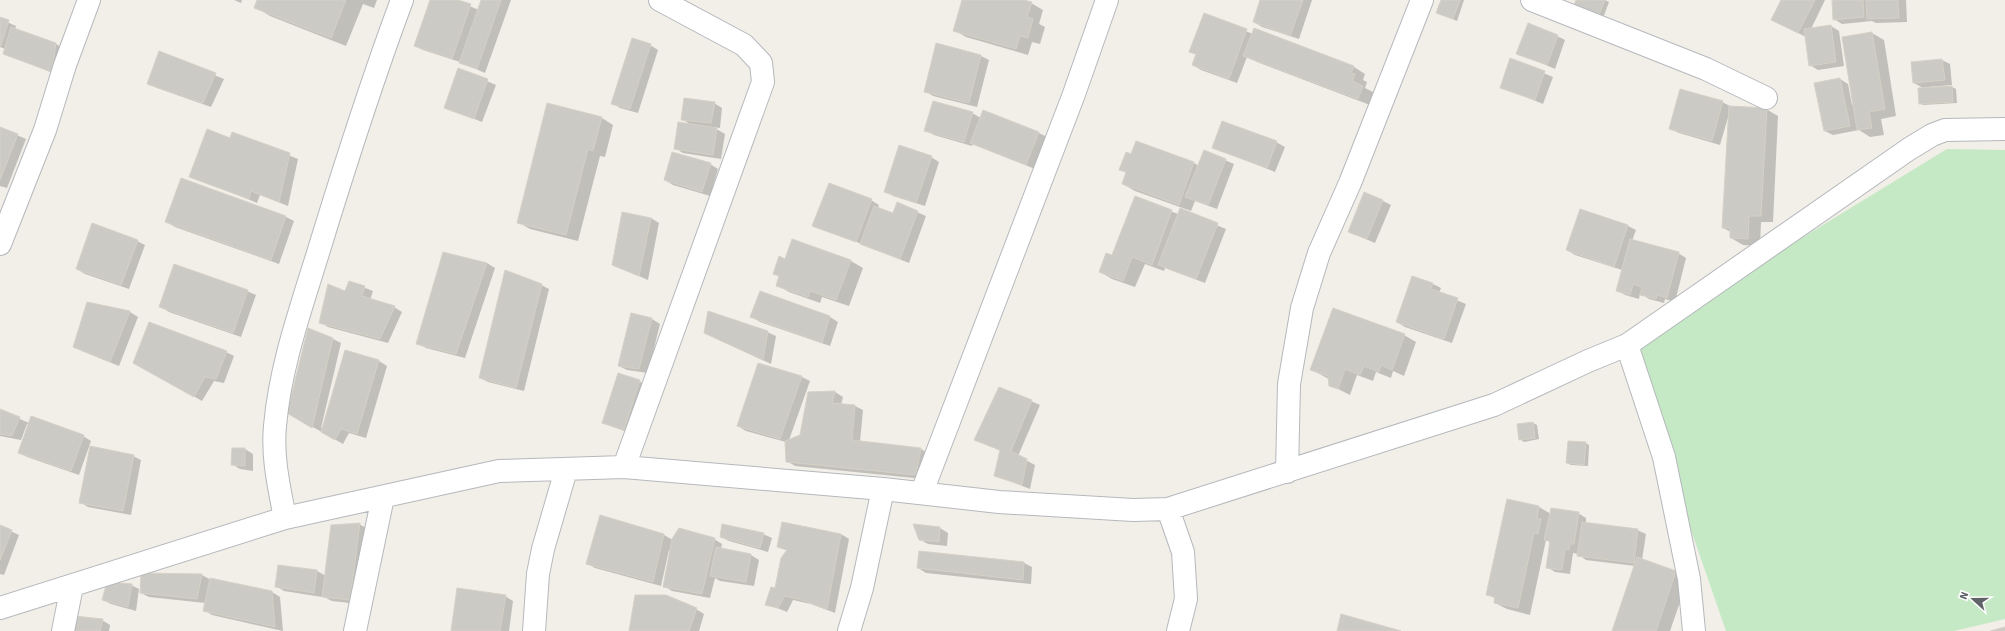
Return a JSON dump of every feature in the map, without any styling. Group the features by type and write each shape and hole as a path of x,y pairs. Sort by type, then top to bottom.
{"street":[{"path":"0,244 45,130 89,0"},
{"path":"285,518 275,471 275,426 283,376 305,294 350,147 402,0"},
{"path":"624,467 763,82 761,62 744,45 660,0"},
{"path":"922,492 1074,94 1107,0"},
{"path":"1287,472 1288,384 1302,308 1319,253 1350,183 1422,0"},
{"path":"1532,0 1706,69 1766,98"},
{"path":"0,608 285,518 499,471 624,467 922,492 999,502 1133,510 1168,509 1494,405 1588,361 1627,345 1909,149 1932,135 1944,130 2005,129"},
{"path":"1627,345 1664,457 1689,578 1694,631"},
{"path":"534,631 539,567 566,470"},
{"path":"849,631 862,588 883,489"},
{"path":"356,631 383,497"},
{"path":"1168,509 1183,552 1186,599 1178,631"},
{"path":"63,631 72,586"}],"green space":[{"path":"1947,149 2005,150 2005,619 1954,631 1726,631 1627,345"}],"building":[{"path":"257,0 346,0 331,38 254,8"},
{"path":"430,0 458,0 471,4 452,59 414,46"},
{"path":"481,0 501,0 477,69 459,63"},
{"path":"962,0 1024,0 1032,2 1027,17 1033,19 1028,38 1020,36 1016,49 953,31"},
{"path":"1260,0 1303,0 1290,36 1253,22"},
{"path":"1441,0 1460,0 1453,19 1436,13"},
{"path":"1576,0 1605,0 1598,17 1573,7"},
{"path":"1781,0 1815,0 1798,33 1771,20"},
{"path":"1832,0 1863,0 1864,17 1833,20"},
{"path":"1866,0 1898,0 1899,18 1867,19"},
{"path":"1204,13 1247,29 1229,79 1192,65 1196,54 1189,52"},
{"path":"0,17 9,20 1,46 0,46"},
{"path":"1528,23 1558,35 1547,65 1516,54"},
{"path":"1831,25 1836,62 1809,66 1804,29"},
{"path":"11,27 56,43 52,72 3,54"},
{"path":"1254,28 1354,66 1351,73 1355,74 1352,81 1363,86 1358,99 1243,56"},
{"path":"1872,32 1885,109 1869,112 1872,128 1857,130 1842,37"},
{"path":"632,38 651,44 630,109 611,104"},
{"path":"936,43 981,55 969,103 924,92"},
{"path":"159,51 216,73 203,103 147,84"},
{"path":"1510,58 1545,71 1535,100 1500,88"},
{"path":"1942,59 1945,80 1913,83 1911,62"},
{"path":"458,68 488,79 474,119 444,108"},
{"path":"1840,78 1850,126 1824,131 1814,83"},
{"path":"1952,86 1953,102 1919,104 1918,88"},
{"path":"1680,89 1723,101 1712,141 1669,129"},
{"path":"684,98 715,102 711,123 681,120"},
{"path":"933,101 973,112 964,142 924,131"},
{"path":"547,103 602,117 593,151 588,149 566,235 517,223"},
{"path":"1729,106 1767,108 1761,216 1749,216 1748,239 1730,238 1730,228 1722,228"},
{"path":"983,110 1039,132 1026,165 970,143"},
{"path":"1222,121 1277,141 1267,168 1212,148"},
{"path":"678,122 717,128 713,155 674,149"},
{"path":"0,127 18,134 0,180"},
{"path":"207,129 230,138 232,132 290,153 279,202 251,191 249,199 189,177"},
{"path":"1136,141 1194,162 1179,205 1122,184 1126,172 1119,170 1126,152 1131,154"},
{"path":"899,145 932,156 916,203 884,192"},
{"path":"1204,150 1226,159 1208,205 1185,197"},
{"path":"672,152 711,163 702,192 664,180"},
{"path":"181,178 286,216 271,260 165,222"},
{"path":"829,183 872,199 856,242 812,226"},
{"path":"1364,192 1383,200 1367,239 1348,232"},
{"path":"1135,196 1172,210 1152,265 1132,257 1123,281 1099,272 1106,253 1112,255"},
{"path":"897,202 918,211 900,259 860,244 874,206 893,213"},
{"path":"1180,208 1218,223 1196,279 1158,265"},
{"path":"1580,209 1628,225 1614,267 1566,250"},
{"path":"622,212 651,218 639,276 612,265"},
{"path":"92,223 138,240 121,285 76,269"},
{"path":"792,239 851,260 836,300 810,291 808,297 776,286 779,276 773,274 779,256 785,259"},
{"path":"1630,239 1679,252 1667,298 1657,295 1656,299 1640,295 1642,287 1633,284 1630,295 1616,291"},
{"path":"443,252 487,263 456,354 416,344"},
{"path":"174,264 248,290 233,333 159,307"},
{"path":"505,270 542,284 516,388 479,378"},
{"path":"1412,276 1433,283 1431,289 1458,298 1444,339 1396,322"},
{"path":"349,281 365,286 362,296 395,306 380,339 319,323 328,284 345,291"},
{"path":"760,291 830,316 822,343 750,317"},
{"path":"87,302 130,311 110,362 73,347"},
{"path":"1333,308 1405,334 1392,370 1381,365 1379,372 1364,366 1360,375 1345,369 1338,389 1329,386 1328,376 1310,370"},
{"path":"708,311 768,331 763,360 704,333"},
{"path":"631,313 652,318 639,369 618,366"},
{"path":"149,322 227,351 216,379 205,377 194,397 133,363"},
{"path":"308,328 333,338 312,428 287,413"},
{"path":"345,350 379,360 357,434 341,429 335,440 321,432"},
{"path":"758,363 802,376 780,439 737,426"},
{"path":"618,373 640,380 624,430 602,423"},
{"path":"999,387 1032,400 1011,451 1027,459 1022,485 994,476 1000,450 974,440"},
{"path":"835,391 832,403 855,405 852,440 921,448 916,475 786,462 785,441 800,435 808,392"},
{"path":"0,409 20,417 12,436 0,434"},
{"path":"31,416 84,435 71,471 18,453"},
{"path":"1533,422 1535,438 1519,440 1517,424"},
{"path":"1568,441 1586,442 1584,465 1566,463"},
{"path":"90,446 134,455 123,511 79,503"},
{"path":"232,448 245,448 245,466 231,465"},
{"path":"1507,499 1539,506 1537,518 1541,519 1538,534 1534,533 1518,608 1494,603 1495,597 1486,595"},
{"path":"1551,508 1579,512 1574,544 1570,544 1569,550 1565,549 1562,570 1546,568 1550,541 1544,540"},
{"path":"600,515 664,534 653,582 586,564"},
{"path":"782,522 841,534 827,609 802,600 785,596 778,608 765,605 771,587 775,588 781,558 787,550 777,547"},
{"path":"1582,522 1638,529 1634,563 1577,556"},
{"path":"360,523 350,600 322,597 331,525"},
{"path":"722,524 764,533 760,548 720,537"},
{"path":"913,524 940,527 939,542 919,540"},
{"path":"0,525 12,530 0,560"},
{"path":"679,528 715,538 702,594 663,587 672,539"},
{"path":"716,547 751,554 746,582 710,576"},
{"path":"919,551 1024,562 1023,580 917,568"},
{"path":"1637,557 1676,571 1656,631 1612,631"},
{"path":"278,565 317,570 314,593 275,587"},
{"path":"141,573 202,574 197,599 140,593"},
{"path":"210,578 272,591 275,627 203,611"},
{"path":"107,582 132,584 128,607 102,600"},
{"path":"457,588 506,595 500,631 451,631"},
{"path":"635,595 666,595 697,608 689,631 629,631"},
{"path":"1341,614 1401,631 1337,631"},
{"path":"74,616 103,619 100,631 72,631"},
{"path":"2005,627 2005,631 1990,631"}]}
